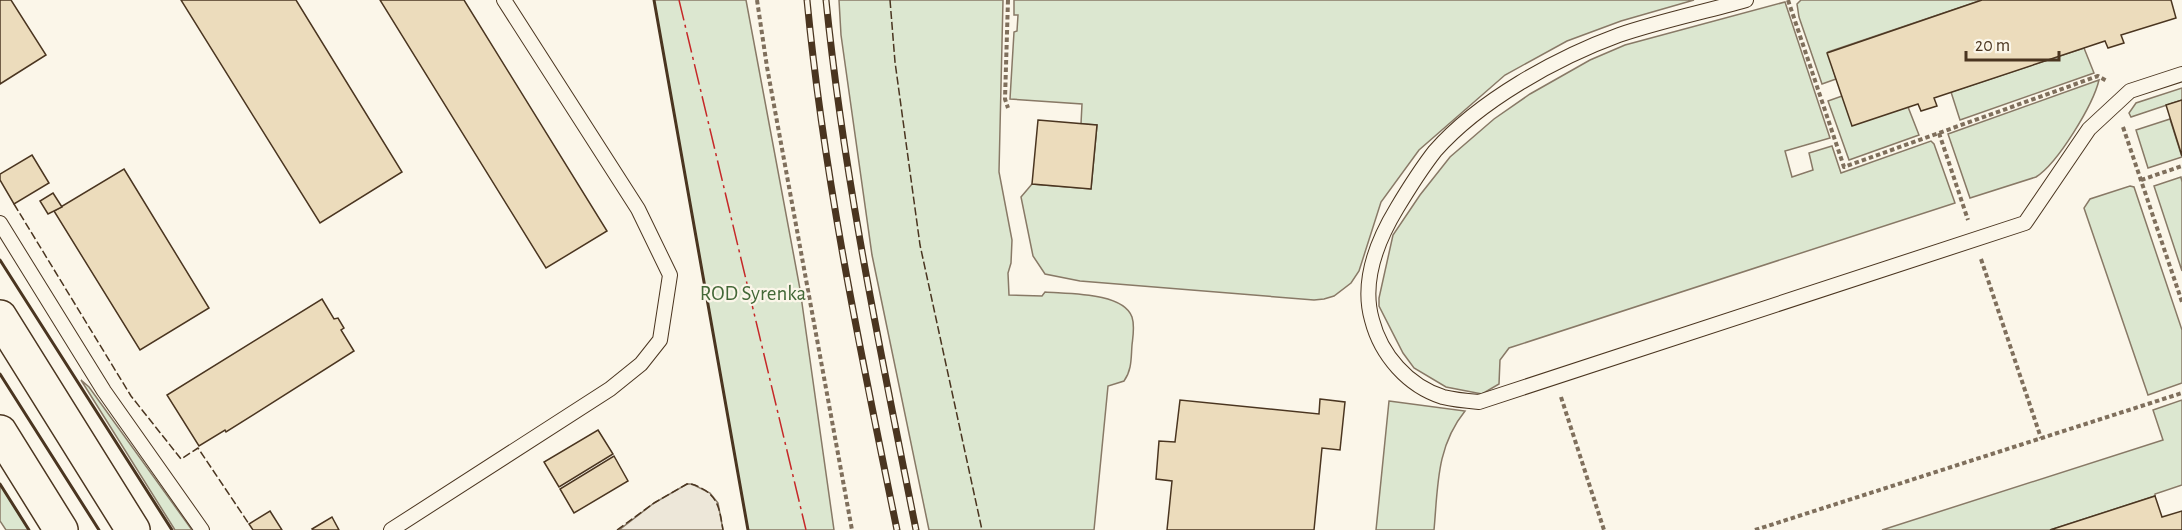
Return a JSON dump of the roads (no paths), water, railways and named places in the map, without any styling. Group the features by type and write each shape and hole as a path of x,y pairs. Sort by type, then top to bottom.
{"main road":[{"path":"0,317 133,530"},
{"path":"0,432 61,530"}],"lane":[{"path":"391,530 610,389 641,364 660,340 670,275 638,209 504,0"},
{"path":"1746,0 1620,35 1553,64 1487,105 1437,150 1414,179 1392,215 1377,247 1368,286 1369,309 1374,327 1395,364 1409,379 1426,390 1445,397 1479,402 2025,223 2089,129 2130,91 2182,74"},
{"path":"0,223 104,391 202,530"}],"railway":[{"path":"807,0 833,200 897,530"},
{"path":"826,0 853,200 916,530"}],"park label":[{"name":"ROD Syrenka","path":"753,293"}]}
